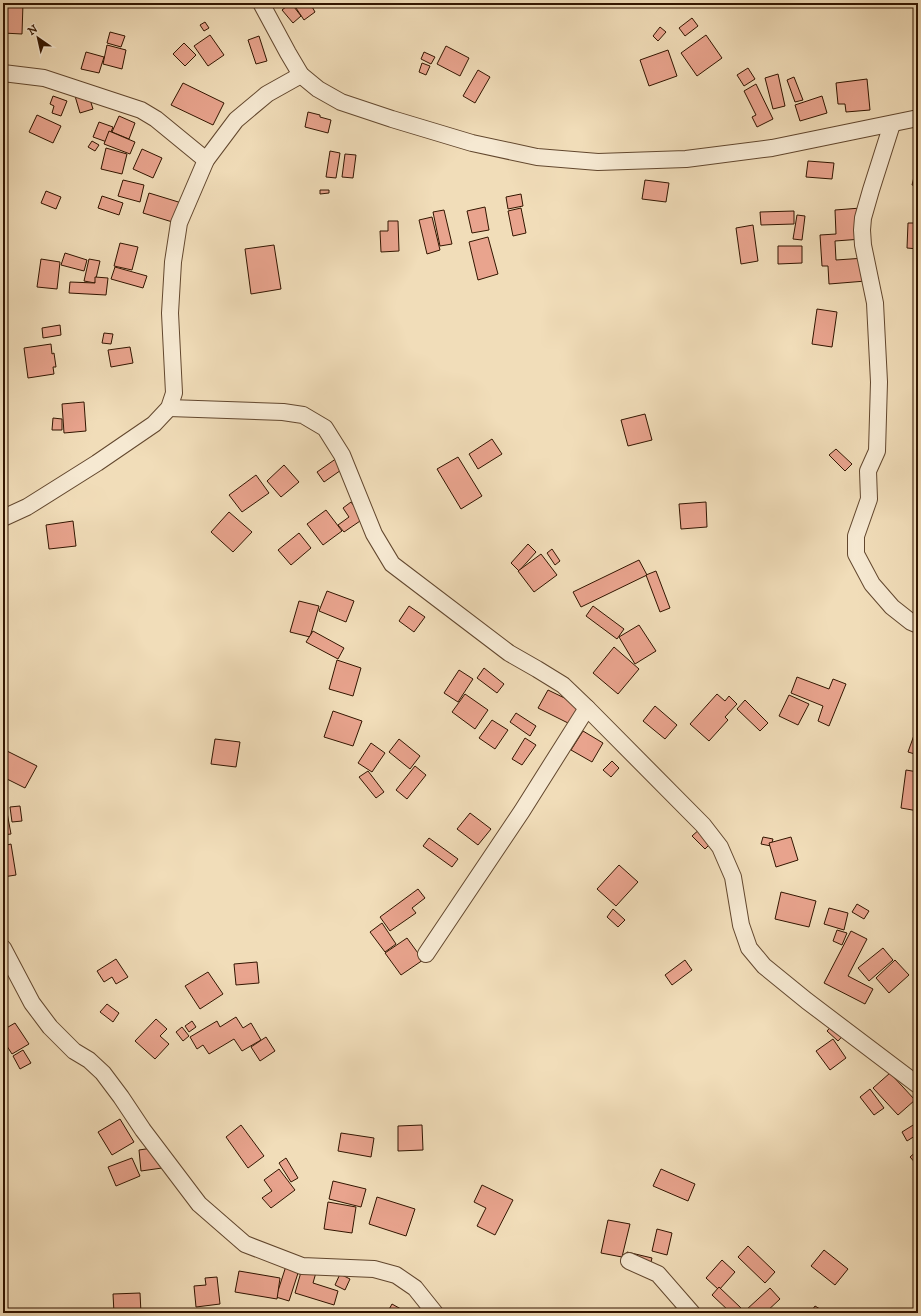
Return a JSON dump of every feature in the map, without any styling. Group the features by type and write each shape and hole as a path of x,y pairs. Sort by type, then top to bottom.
{"street":[{"path":"261,3 301,75 318,89 341,102 472,143 544,158 598,162 686,159 772,148 918,118"},
{"path":"3,73 44,78 141,110 156,119 206,160"},
{"path":"3,518 27,507 97,463 154,424 169,408 174,393 170,313 174,254 179,224 206,160 236,120 267,94 301,75"},
{"path":"892,124 863,218 863,245 875,303 879,382 877,451 868,471 869,499 856,536 856,554 872,584 892,607 911,622 918,625"},
{"path":"169,408 283,412 303,415 325,428 342,455 374,534 392,564 509,653 563,685 587,708 703,825 720,847 733,877 741,925 749,948 764,966 807,1001 918,1085"},
{"path":"426,954 522,811 587,708"},
{"path":"3,948 32,1003 50,1026 74,1052 89,1060 103,1073 143,1130 199,1204 244,1244 302,1266 374,1269 396,1276 415,1288 435,1313"},
{"path":"629,1261 658,1274 692,1313"}],"building":[{"path":"7,3 23,3 22,34 3,33 3,6 6,6"},
{"path":"288,3 310,3 315,12 304,20 294,5 290,8"},
{"path":"291,3 301,16 293,23 282,10"},
{"path":"692,18 698,26 685,36 679,28"},
{"path":"205,22 209,28 204,31 200,25"},
{"path":"660,27 666,32 658,41 653,36"},
{"path":"110,32 125,36 121,47 107,43"},
{"path":"210,35 224,55 208,66 194,46"},
{"path":"706,35 722,58 697,76 681,53"},
{"path":"259,36 267,61 256,64 248,40"},
{"path":"184,43 196,55 185,66 173,54"},
{"path":"107,45 126,50 122,69 103,64"},
{"path":"446,46 469,58 460,76 437,64"},
{"path":"668,50 677,76 649,86 640,60"},
{"path":"86,52 104,57 99,73 81,69"},
{"path":"424,52 435,57 431,64 421,59"},
{"path":"422,63 430,66 426,75 419,72"},
{"path":"748,68 755,79 744,86 737,75"},
{"path":"478,70 490,77 475,103 463,96"},
{"path":"778,74 785,106 773,109 765,78"},
{"path":"794,77 803,100 795,102 787,80"},
{"path":"867,79 870,110 846,112 845,104 838,104 836,83"},
{"path":"183,83 224,103 213,125 171,105"},
{"path":"756,84 773,119 757,127 752,117 756,115 744,91"},
{"path":"88,93 93,109 80,113 75,96"},
{"path":"53,96 67,101 61,116 52,113 54,106 50,104"},
{"path":"822,96 827,113 800,121 795,105"},
{"path":"308,112 331,120 328,133 305,127"},
{"path":"37,115 61,126 53,143 29,132"},
{"path":"119,116 135,123 129,139 112,132"},
{"path":"99,122 113,127 107,142 93,137"},
{"path":"109,131 135,142 130,154 104,144"},
{"path":"92,141 99,145 95,151 88,147"},
{"path":"106,148 127,154 122,174 101,169"},
{"path":"142,149 162,158 153,178 133,169"},
{"path":"330,151 340,153 336,178 326,177"},
{"path":"345,154 356,155 353,178 342,177"},
{"path":"808,161 834,163 832,179 806,177"},
{"path":"918,161 918,186 912,185"},
{"path":"123,180 144,185 140,202 118,196"},
{"path":"645,180 669,183 666,202 642,199"},
{"path":"320,190 329,190 329,193 320,194"},
{"path":"46,191 61,197 56,209 41,203"},
{"path":"149,193 185,204 179,224 143,213"},
{"path":"521,194 523,206 508,209 506,197"},
{"path":"102,196 123,203 119,215 98,208"},
{"path":"485,207 489,230 472,233 467,211"},
{"path":"521,208 526,233 513,236 508,211"},
{"path":"861,208 862,239 835,241 836,260 865,258 866,281 829,284 828,266 822,266 820,235 836,234 835,210"},
{"path":"444,210 452,244 440,246 433,212"},
{"path":"794,211 794,224 761,225 760,212"},
{"path":"797,215 805,216 802,240 793,239"},
{"path":"432,217 440,250 427,254 419,220"},
{"path":"388,221 398,221 399,251 381,252 380,231 388,231"},
{"path":"908,223 918,223 918,249 907,248"},
{"path":"753,225 758,261 741,264 736,228"},
{"path":"488,237 498,274 478,280 469,242"},
{"path":"120,243 138,247 132,270 114,266"},
{"path":"274,245 281,289 251,294 245,249"},
{"path":"778,246 802,246 802,263 778,264"},
{"path":"65,253 87,260 84,271 61,265"},
{"path":"41,259 60,262 57,289 37,287"},
{"path":"89,259 100,261 95,283 84,281"},
{"path":"115,267 147,276 143,288 111,279"},
{"path":"95,277 108,278 106,295 69,293 70,282 95,283"},
{"path":"817,309 837,312 832,347 812,344"},
{"path":"60,325 61,335 43,338 42,328"},
{"path":"104,333 113,334 111,344 102,343"},
{"path":"51,344 56,367 53,367 54,374 28,378 24,348"},
{"path":"130,347 133,363 111,367 108,350"},
{"path":"84,402 86,431 64,433 62,404"},
{"path":"645,414 652,440 628,446 621,420"},
{"path":"53,418 62,419 62,430 52,430"},
{"path":"492,439 502,454 478,469 469,454"},
{"path":"836,449 852,464 845,471 829,455"},
{"path":"458,457 482,496 461,509 437,469"},
{"path":"337,458 344,468 324,482 317,472"},
{"path":"284,465 299,482 281,497 267,481"},
{"path":"256,475 269,493 242,512 229,495"},
{"path":"351,502 363,519 344,532 338,525 349,517 343,508"},
{"path":"706,502 707,527 681,529 679,504"},
{"path":"326,510 342,531 323,545 307,524"},
{"path":"229,512 252,532 233,552 211,532"},
{"path":"73,521 76,546 49,549 46,525"},
{"path":"299,533 311,548 291,565 278,550"},
{"path":"528,544 536,552 519,571 511,563"},
{"path":"552,549 560,561 555,565 547,553"},
{"path":"541,554 557,575 534,592 518,571"},
{"path":"639,560 647,575 581,607 573,592"},
{"path":"656,571 670,608 660,612 646,575"},
{"path":"327,591 354,601 346,622 319,611"},
{"path":"299,601 319,606 310,637 290,632"},
{"path":"409,606 425,617 414,632 399,621"},
{"path":"593,606 624,629 617,639 586,616"},
{"path":"639,625 656,651 635,664 619,637"},
{"path":"313,631 344,648 338,659 306,642"},
{"path":"614,647 639,669 618,694 593,673"},
{"path":"337,660 361,668 353,696 329,689"},
{"path":"484,668 504,684 497,693 477,678"},
{"path":"459,670 473,679 458,702 444,693"},
{"path":"797,677 829,689 833,679 846,684 829,726 818,721 823,706 791,693"},
{"path":"548,690 579,705 570,724 538,708"},
{"path":"465,694 488,710 475,729 452,712"},
{"path":"717,694 725,701 729,696 737,704 725,717 728,720 709,741 690,724"},
{"path":"789,695 809,704 798,725 779,716"},
{"path":"745,700 768,723 760,731 737,709"},
{"path":"655,706 677,725 665,739 643,721"},
{"path":"333,711 362,721 353,746 324,737"},
{"path":"516,713 536,726 530,736 510,722"},
{"path":"492,720 508,730 495,749 479,738"},
{"path":"918,724 918,755 908,752"},
{"path":"583,731 603,743 592,762 571,750"},
{"path":"525,738 536,745 522,765 512,759"},
{"path":"215,739 240,742 236,767 211,764"},
{"path":"399,739 420,756 410,769 389,752"},
{"path":"371,743 385,753 372,772 358,763"},
{"path":"3,749 37,766 25,788 3,777"},
{"path":"612,761 619,768 611,777 603,770"},
{"path":"415,766 426,775 407,799 396,790"},
{"path":"906,770 918,772 918,811 901,808"},
{"path":"368,771 384,792 376,798 359,777"},
{"path":"20,806 22,821 12,822 10,807"},
{"path":"3,807 6,807 11,834 3,835"},
{"path":"470,813 491,829 478,845 457,829"},
{"path":"701,828 713,841 705,849 692,836"},
{"path":"763,837 773,839 771,846 761,844"},
{"path":"791,837 798,860 776,867 769,843"},
{"path":"429,838 458,859 452,867 423,846"},
{"path":"11,844 16,875 3,877 3,846"},
{"path":"619,865 638,882 616,906 597,889"},
{"path":"418,889 425,898 412,908 416,913 390,931 380,917"},
{"path":"781,892 816,901 809,927 775,919"},
{"path":"857,904 869,911 864,919 852,912"},
{"path":"829,908 848,913 844,930 824,924"},
{"path":"613,909 625,920 618,927 607,917"},
{"path":"382,923 396,944 385,952 370,932"},
{"path":"837,930 847,933 842,945 833,941"},
{"path":"851,931 867,939 848,976 873,989 865,1004 824,983"},
{"path":"407,938 423,960 401,975 385,953"},
{"path":"883,948 893,960 869,981 858,968"},
{"path":"116,959 128,977 116,984 112,977 104,982 97,971"},
{"path":"685,960 692,970 672,985 665,975"},
{"path":"895,960 909,975 889,993 876,978"},
{"path":"257,962 259,983 236,985 234,964"},
{"path":"208,972 223,994 200,1009 185,986"},
{"path":"107,1004 119,1013 113,1022 100,1012"},
{"path":"236,1017 243,1028 251,1023 261,1040 242,1051 234,1039 209,1054 203,1045 197,1049 190,1037 217,1021 220,1027"},
{"path":"839,1018 850,1028 838,1041 827,1031"},
{"path":"156,1019 167,1029 160,1036 169,1044 155,1059 135,1041"},
{"path":"192,1021 196,1027 189,1032 185,1026"},
{"path":"15,1023 29,1044 12,1054 3,1040 3,1030"},
{"path":"182,1027 189,1036 183,1041 176,1032"},
{"path":"266,1037 275,1051 260,1061 251,1047"},
{"path":"833,1039 846,1058 830,1070 816,1051"},
{"path":"23,1050 31,1063 20,1069 13,1056"},
{"path":"890,1073 915,1100 898,1115 873,1088"},
{"path":"870,1089 884,1108 874,1115 860,1097"},
{"path":"120,1119 134,1142 112,1155 98,1132"},
{"path":"918,1122 918,1134 907,1141 902,1132"},
{"path":"241,1125 264,1156 248,1168 226,1137"},
{"path":"422,1125 423,1150 398,1151 398,1126"},
{"path":"341,1133 374,1138 371,1157 338,1151"},
{"path":"159,1147 162,1168 141,1171 139,1150"},
{"path":"918,1150 918,1166 910,1157"},
{"path":"132,1158 140,1176 116,1186 108,1167"},
{"path":"286,1158 298,1178 291,1182 279,1163"},
{"path":"279,1169 295,1190 271,1208 262,1198 272,1191 264,1180"},
{"path":"661,1169 695,1184 688,1201 653,1186"},
{"path":"333,1181 366,1189 361,1207 329,1199"},
{"path":"482,1185 513,1200 495,1235 477,1226 486,1208 474,1202"},
{"path":"377,1197 415,1209 406,1236 369,1224"},
{"path":"328,1202 356,1207 352,1233 324,1229"},
{"path":"608,1220 630,1224 622,1257 601,1253"},
{"path":"657,1229 672,1233 667,1255 652,1251"},
{"path":"748,1246 775,1272 765,1283 738,1257"},
{"path":"824,1250 848,1269 835,1285 811,1266"},
{"path":"627,1252 652,1258 649,1270 624,1264"},
{"path":"722,1260 735,1272 719,1290 706,1278"},
{"path":"303,1265 317,1269 313,1283 338,1291 334,1305 295,1293"},
{"path":"286,1266 299,1270 289,1301 276,1297"},
{"path":"239,1271 280,1278 277,1299 235,1292"},
{"path":"340,1274 350,1279 345,1290 335,1285"},
{"path":"217,1277 220,1304 196,1307 194,1286 206,1285 205,1278"},
{"path":"719,1287 741,1308 736,1313 731,1313 712,1295"},
{"path":"770,1288 780,1299 765,1313 748,1313 746,1310"},
{"path":"140,1293 141,1313 114,1313 113,1294"},
{"path":"392,1304 408,1313 387,1313"},
{"path":"815,1306 825,1312 810,1313"}]}
